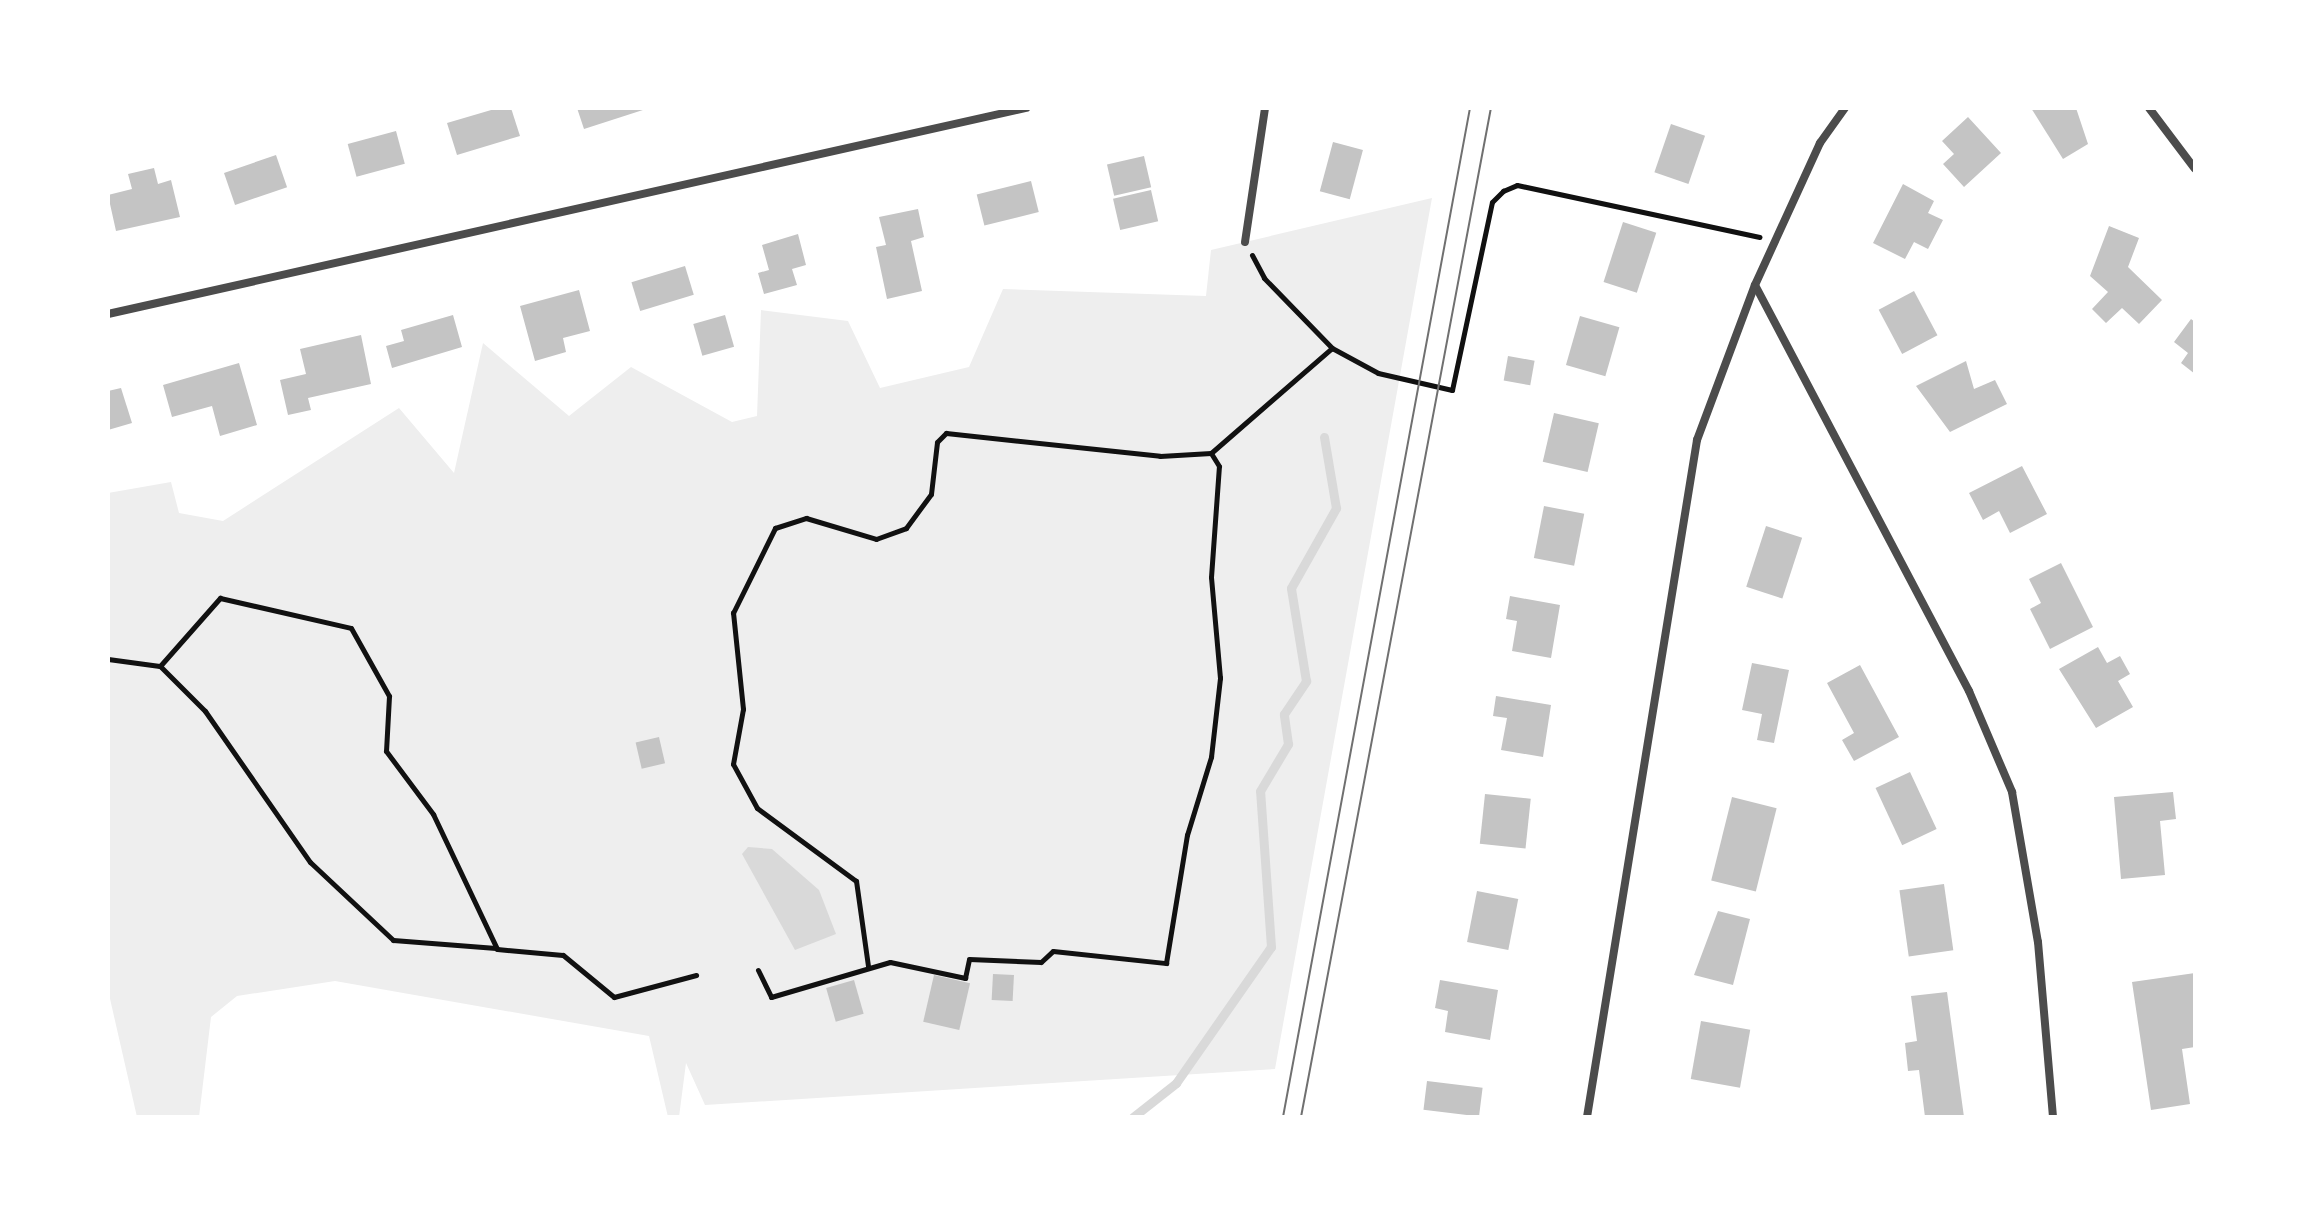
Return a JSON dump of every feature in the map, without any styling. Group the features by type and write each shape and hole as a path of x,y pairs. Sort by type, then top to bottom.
{"street":[{"path":"108,314 1026,108"},
{"path":"1245,242 1265,108"},
{"path":"1587,1117 1697,440 1775,240 1820,143 1845,108"},
{"path":"2149,108 2195,169"},
{"path":"1755,285 1969,691 2012,792 2038,942 2053,1117"}],"path":[{"path":"1245,242 1264,278 1332,348 1378,373 1452,390 1492,202 1517,185 1775,240"},
{"path":"868,966 856,881 757,808 733,764 743,709 733,613 755,557 789,521 806,518 876,539 906,528 931,494 937,442 946,433 1160,456 1211,453 1332,348"},
{"path":"758,970 771,997 890,962 965,978 969,959 1041,962 1053,951 1166,963 1187,835 1211,757 1220,678 1211,577 1219,466 1211,453"},
{"path":"160,666 220,598 351,628 389,696 386,751 433,814 497,949"},
{"path":"108,659 160,666 205,711 310,862 393,940 563,955 614,997 696,975"}],"shaded area":[{"path":"1432,198 1275,1069 705,1105 686,1063 679,1117 668,1117 649,1036 335,981 237,996 211,1017 199,1117 137,1117 108,990 108,493 171,482 179,513 223,521 399,408 454,473 483,343 569,416 631,367 732,422 757,416 761,310 848,321 880,388 969,367 1003,289 1206,296 1211,250"},
{"path":"748,847 772,849 819,890 836,934 795,950 742,854"}],"building":[{"path":"498,108 511,108 520,136 457,155 447,123"},
{"path":"577,108 646,108 646,109 584,129"},
{"path":"2031,108 2076,108 2088,144 2063,159"},
{"path":"1968,117 2001,153 1964,187 1943,164 1954,154 1942,141"},
{"path":"1671,124 1705,136 1688,184 1654,172"},
{"path":"396,131 405,164 357,177 348,144"},
{"path":"1333,142 1363,150 1350,199 1320,191"},
{"path":"276,155 287,187 235,205 224,173"},
{"path":"1144,156 1151,187 1114,196 1107,165"},
{"path":"154,168 158,184 171,180 180,217 116,231 108,195 132,189 128,174"},
{"path":"1031,181 1039,212 984,226 977,195"},
{"path":"1903,184 1934,201 1928,213 1943,220 1928,249 1914,242 1905,259 1873,243"},
{"path":"1151,190 1158,221 1120,230 1113,199"},
{"path":"918,209 924,237 911,241 922,291 887,299 876,247 886,245 879,217"},
{"path":"1623,222 1656,233 1637,293 1604,282"},
{"path":"2109,226 2139,238 2128,267 2162,300 2139,324 2122,308 2106,323 2092,309 2108,292 2090,276"},
{"path":"798,234 806,265 792,269 797,285 764,294 758,273 769,270 762,245"},
{"path":"685,266 694,295 640,311 631,282"},
{"path":"579,290 590,331 563,338 566,352 535,361 520,306"},
{"path":"1914,291 1937,335 1902,354 1879,310"},
{"path":"453,315 462,347 392,368 386,346 404,341 401,330"},
{"path":"725,315 734,347 702,356 693,324"},
{"path":"1580,316 1619,327 1605,376 1566,365"},
{"path":"2191,319 2195,322 2195,374 2181,363 2188,353 2174,342"},
{"path":"361,335 371,384 308,398 311,410 288,415 280,380 306,374 300,349"},
{"path":"1508,356 1535,361 1530,385 1504,381"},
{"path":"1966,361 1974,389 1995,380 2007,404 1950,432 1916,386"},
{"path":"239,363 257,425 220,436 212,406 172,417 163,385"},
{"path":"121,388 132,423 108,430 108,391"},
{"path":"1554,413 1599,423 1588,472 1543,462"},
{"path":"2022,466 2047,514 2010,533 1999,511 1983,520 1969,493"},
{"path":"1544,506 1584,514 1574,566 1534,558"},
{"path":"1766,526 1802,538 1782,599 1746,587"},
{"path":"2061,563 2093,627 2050,649 2030,609 2041,603 2029,579"},
{"path":"1510,596 1560,605 1551,658 1512,651 1517,621 1506,619"},
{"path":"2098,647 2107,663 2120,656 2130,674 2118,681 2133,707 2096,728 2059,669"},
{"path":"1752,663 1789,670 1774,743 1757,740 1762,714 1742,710"},
{"path":"1860,665 1899,737 1854,761 1842,740 1854,733 1827,683"},
{"path":"1496,696 1551,705 1543,757 1501,750 1507,718 1493,716"},
{"path":"659,737 665,763 642,769 636,742"},
{"path":"1910,772 1937,829 1902,845 1876,788"},
{"path":"2173,792 2176,819 2160,821 2165,875 2121,879 2114,797"},
{"path":"1485,794 1531,799 1526,849 1480,844"},
{"path":"1732,797 1777,808 1756,892 1711,880"},
{"path":"1944,884 1953,950 1909,957 1899,890"},
{"path":"1477,891 1518,899 1508,950 1467,942"},
{"path":"1718,911 1750,919 1733,985 1694,975"},
{"path":"2195,973 2195,1047 2182,1049 2190,1104 2151,1110 2132,982"},
{"path":"993,974 1014,975 1013,1001 992,1000"},
{"path":"934,975 970,983 959,1030 923,1022"},
{"path":"854,980 864,1014 836,1022 826,988"},
{"path":"1440,980 1498,990 1490,1040 1445,1032 1448,1011 1435,1008"},
{"path":"1947,992 1964,1117 1925,1117 1919,1070 1908,1071 1905,1043 1917,1041 1911,996"},
{"path":"1701,1021 1750,1030 1740,1088 1691,1079"},
{"path":"1427,1081 1483,1088 1479,1117 1423,1110"}],"waterway":[{"path":"1133,1117 1176,1083 1271,947 1260,791 1288,744 1284,714 1306,681 1291,588 1336,508 1324,437"}],"tram line":[{"path":"1283,1117 1470,108"},
{"path":"1301,1117 1491,108"}]}
